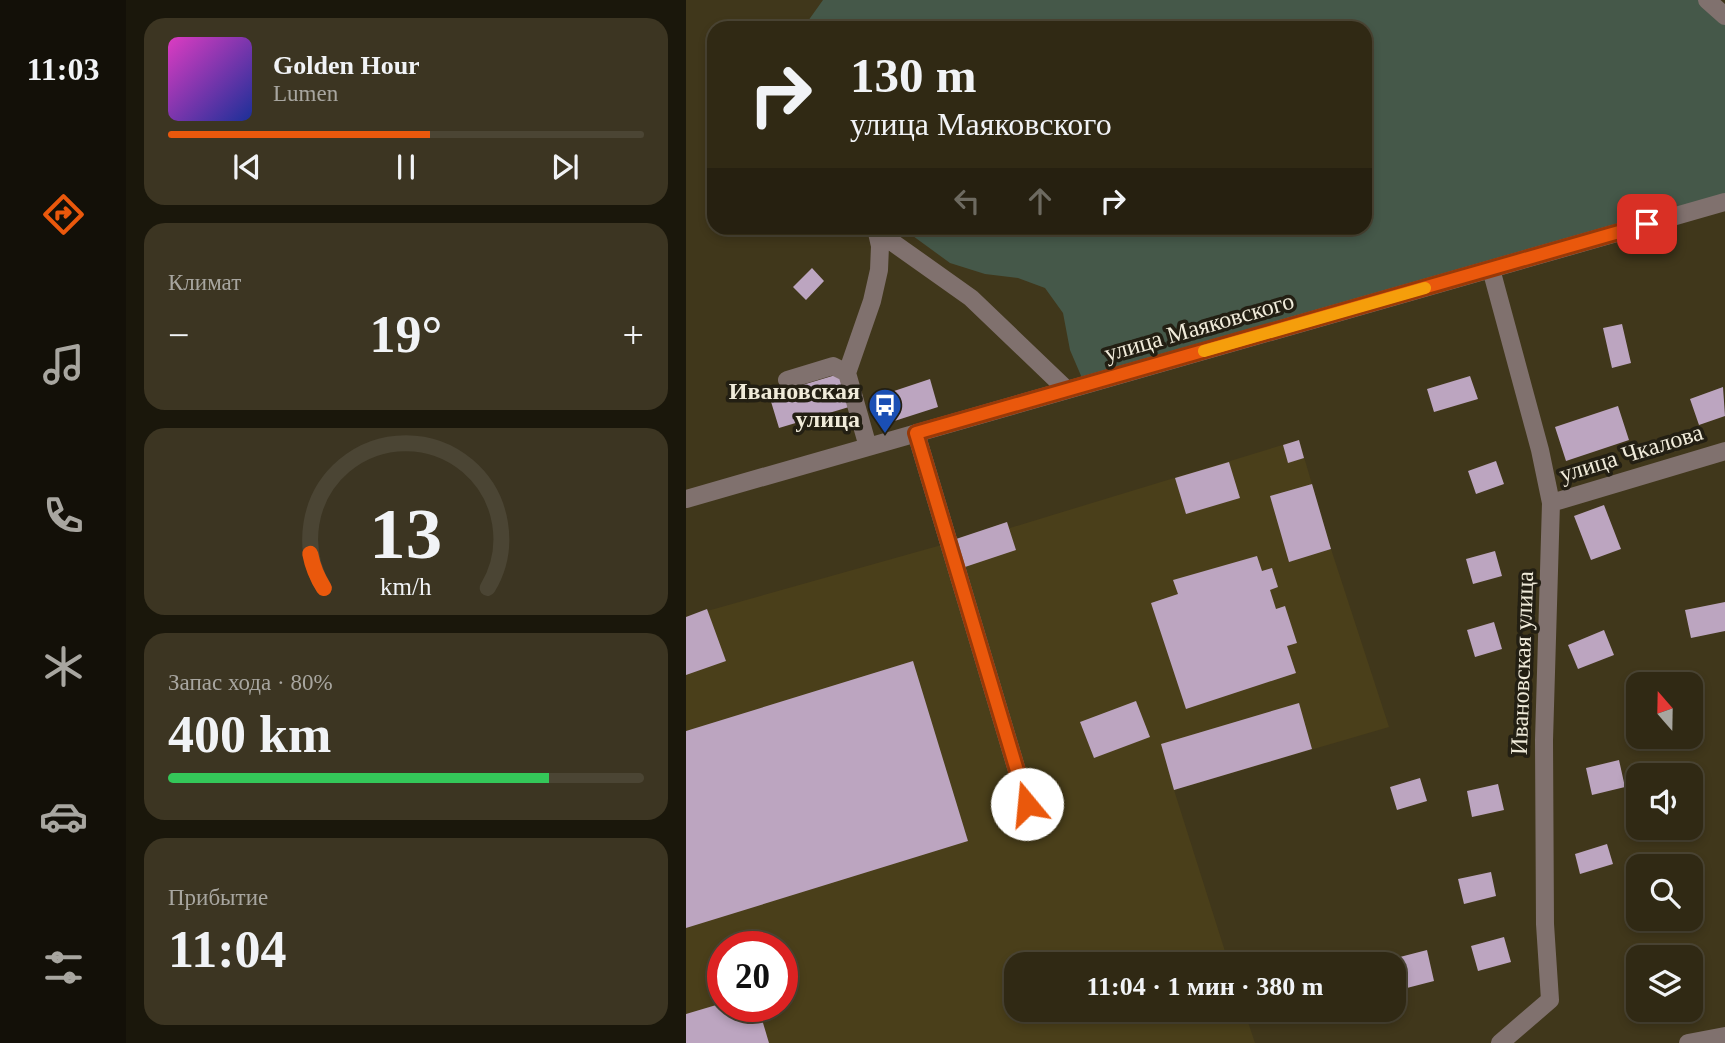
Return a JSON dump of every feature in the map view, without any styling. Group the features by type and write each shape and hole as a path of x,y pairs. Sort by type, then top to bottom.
{"street":[{"path":"1707,0 1725,16"},
{"name":"улица Маяковского","path":"686,499 1725,202"},
{"path":"868,447 848,373 872,301 879,270 878,235"},
{"path":"884,235 971,298 1067,390"},
{"name":"Ивановская улица","path":"1491,269 1540,450 1551,503 1544,740 1545,923 1550,1000 1500,1043"},
{"path":"787,380 833,366 848,373"},
{"path":"916,433 1027,804"},
{"name":"улица Чкалова","path":"1551,503 1725,451"},
{"path":"1688,1043 1725,1036"}],"shaded area":[{"path":"1299,440 1389,727 1174,790 1225,952 1004,952 1004,1022 1248,1022 1255,1043 686,1043 686,617 938,546 1007,522 1010,528"}],"green space":[{"path":"823,0 1707,0 1725,16 1725,202 1085,385 1070,350 1063,313 1045,288 1018,278 985,274 950,263 912,235 1372,235 1372,21 808,21"}],"building":[{"path":"812,268 824,281 806,300 793,287"},
{"path":"1622,324 1631,363 1612,368 1603,328"},
{"path":"839,374 849,407 779,428 769,395"},
{"path":"1470,376 1478,399 1434,412 1427,389"},
{"path":"930,379 938,407 882,425 873,398"},
{"path":"1723,387 1725,416 1699,425 1690,399"},
{"path":"1618,406 1629,440 1566,461 1555,427"},
{"path":"1299,440 1304,458 1288,463 1283,445"},
{"path":"1496,461 1504,484 1476,494 1468,471"},
{"path":"1229,462 1240,498 1186,514 1175,478"},
{"path":"1312,484 1331,549 1289,562 1270,496"},
{"path":"1604,505 1621,549 1591,560 1574,516"},
{"path":"1007,522 1016,550 962,568 953,540"},
{"path":"1495,551 1502,576 1473,584 1466,559"},
{"path":"1257,556 1262,571 1272,568 1278,587 1270,590 1276,609 1285,606 1297,643 1287,646 1296,673 1186,709 1151,603 1178,594 1173,580"},
{"path":"1725,602 1725,631 1691,638 1685,610"},
{"path":"707,609 726,661 686,675 686,617"},
{"path":"1494,622 1502,649 1475,657 1467,630"},
{"path":"1604,630 1614,655 1578,669 1568,645"},
{"path":"913,661 968,841 686,928 686,731"},
{"path":"1136,701 1150,737 1094,758 1080,722"},
{"path":"1299,703 1312,749 1174,790 1161,744"},
{"path":"1619,760 1625,787 1592,795 1586,768"},
{"path":"1420,778 1427,801 1397,810 1390,787"},
{"path":"1498,784 1504,810 1472,817 1467,791"},
{"path":"1607,844 1613,864 1580,874 1575,854"},
{"path":"1491,872 1496,896 1464,904 1458,879"},
{"path":"1504,937 1511,962 1478,971 1471,946"},
{"path":"1427,950 1434,981 1406,988 1406,955"},
{"path":"707,1008 707,1022 763,1022 769,1043 686,1043 686,1014"}],"slow traffic":[{"path":"1204,351 1425,288"}],"place":[{"name":"Ивановская улица","path":"885,435"}],"route":[{"path":"1027,804 916,433 1647,224"}]}
